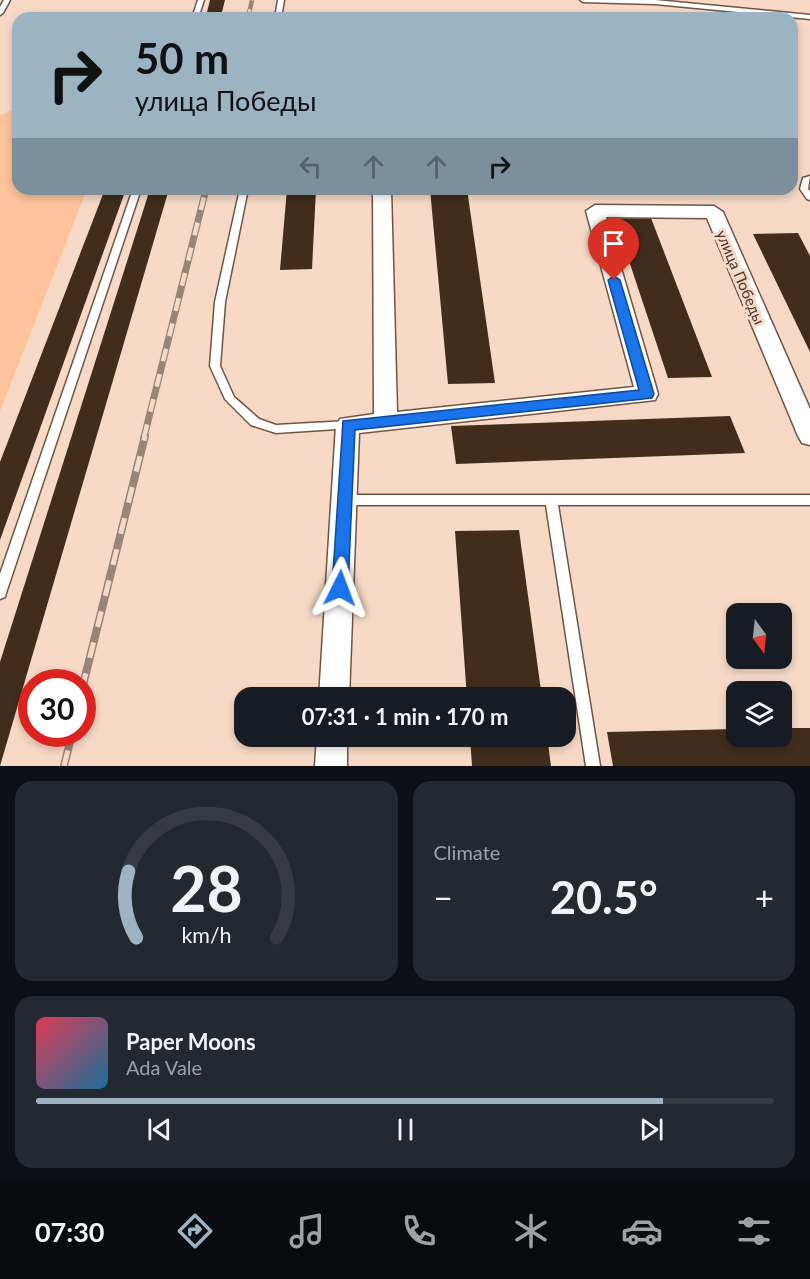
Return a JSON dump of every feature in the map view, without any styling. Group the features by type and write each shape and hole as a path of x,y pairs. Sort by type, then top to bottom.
{"street":[{"path":"382,195 386,422"},
{"name":"улица Победы","path":"348,425 647,394 595,211 714,212 810,436"},
{"path":"335,687 348,425"},
{"path":"330,766 331,747"}],"lane":[{"path":"0,13 7,0"},
{"path":"583,0 655,2 758,12"},
{"path":"810,178 806,180 804,189 810,197"},
{"path":"0,593 135,195"},
{"path":"243,195 220,302 215,366 230,399 255,422 276,429 348,425"},
{"path":"344,500 810,500"},
{"path":"550,501 593,766"}],"shaded area":[{"path":"12,110 12,195 85,195 0,411 0,115"}],"building":[{"path":"210,0 225,0 222,12 207,12"},
{"path":"103,195 124,195 0,540 0,462"},
{"path":"148,195 167,195 28,669 18,669 18,705 0,766 0,662"},
{"path":"286,195 316,195 312,269 280,270"},
{"path":"431,195 468,195 495,383 448,384"},
{"path":"651,218 712,377 668,378 615,219"},
{"path":"798,233 810,256 810,352 753,234"},
{"path":"730,416 745,453 456,464 451,426"},
{"path":"519,530 540,687 466,687 455,531"},
{"path":"792,728 810,728 810,766 613,766 607,732 726,729 726,747 792,747"},
{"path":"471,747 548,747 551,766 472,766"}],"railway":[{"path":"249,12 252,0"},
{"path":"144,437 204,195"},
{"path":"87,669 145,436"},
{"path":"64,766 69,747"}],"route":[{"path":"340,588 348,425 647,394 614,280"}]}
